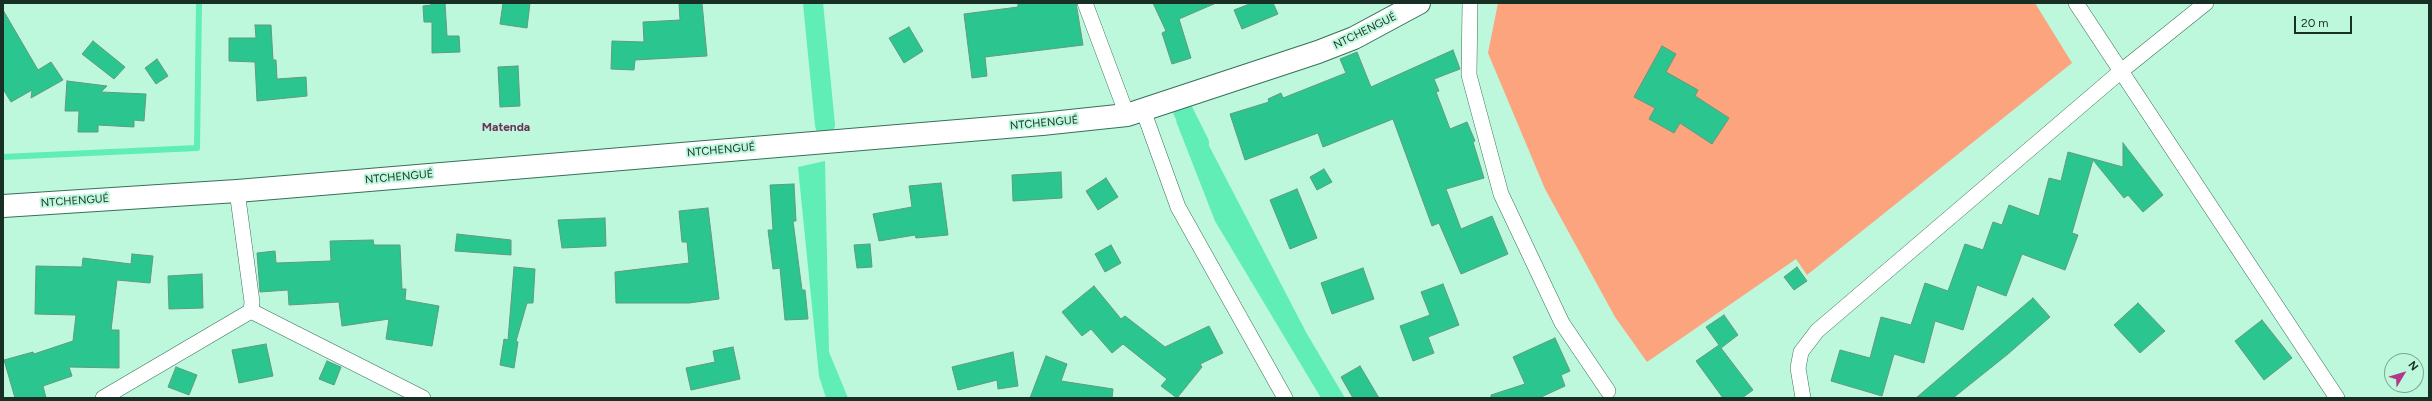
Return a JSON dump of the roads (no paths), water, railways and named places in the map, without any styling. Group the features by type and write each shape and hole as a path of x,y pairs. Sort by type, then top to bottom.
{"main road":[{"name":"NTCHENGUÉ","path":"3,206 237,191 1042,124 1135,112 1326,50 1354,38 1419,3"}],"street":[{"path":"1085,3 1178,207 1285,398"},
{"path":"1470,3 1469,75 1501,194 1562,323 1608,391"},
{"path":"2076,3 2120,72 2337,398"},
{"path":"1803,398 1798,368 1801,352 1817,331 2120,72 2206,3"},
{"path":"237,191 246,246 252,302 251,311"},
{"path":"103,398 251,311"},
{"path":"251,311 423,398"}],"waterway":[{"path":"3,157 197,148 199,3"},
{"path":"813,3 825,125"},
{"path":"1183,111 1199,143"}],"district":[{"name":"Matenda","path":"506,127"}]}
